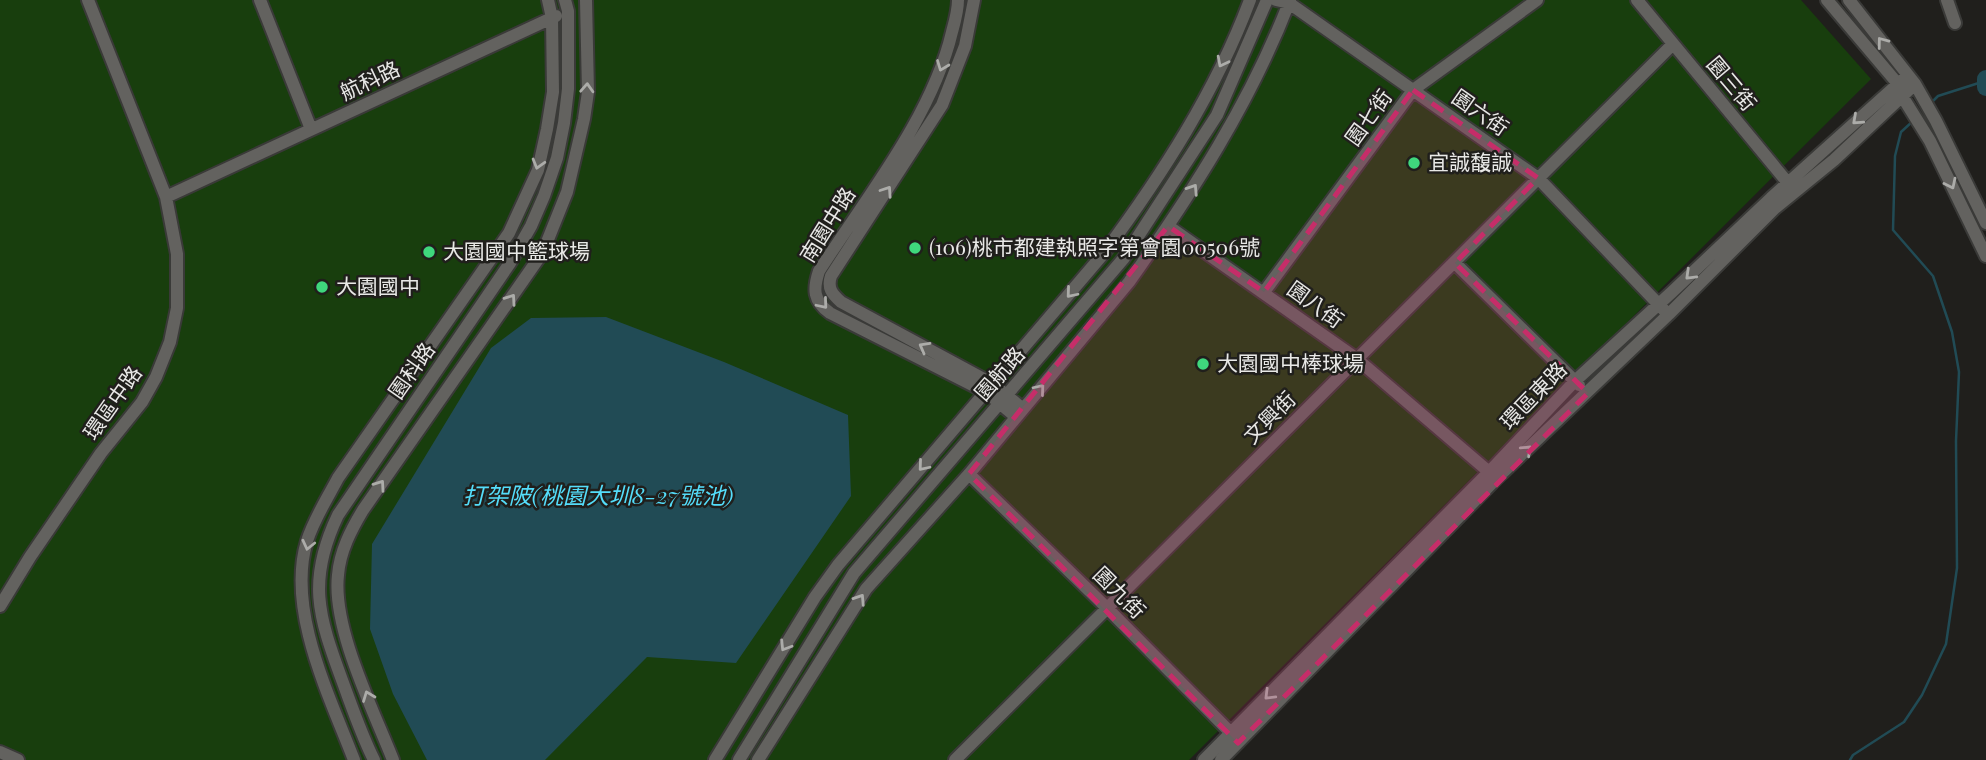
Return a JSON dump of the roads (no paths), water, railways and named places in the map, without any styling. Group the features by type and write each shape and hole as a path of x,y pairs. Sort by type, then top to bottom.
{"street":[{"name":"環區中路","path":"0,606 101,453 142,402 156,377 170,342 177,308 177,254 166,197 88,0"},
{"path":"260,0 312,129"},
{"path":"355,760 308,631 303,591 306,544 315,520 338,478 509,233 526,200 538,170 553,92 552,18 548,0"},
{"name":"南園中路","path":"958,0 949,47 931,93 910,132 819,271 814,285 815,296 821,306 830,313 989,388"},
{"name":"南園中路","path":"974,0 965,46 942,105 828,283 831,293 841,302 989,388 1020,413"},
{"path":"715,760 815,597 838,565 1104,253 1156,181 1207,93 1250,0"},
{"name":"園航路","path":"739,760 854,573 1124,258 1217,115 1267,0"},
{"name":"園七街","path":"1264,292 1413,90 1537,0"},
{"name":"園三街","path":"1637,0 1792,188"},
{"path":"1827,0 1927,107 1986,223"},
{"path":"1849,0 1906,85 1916,118 1986,256"},
{"path":"1947,0 1955,23"},
{"name":"航科路","path":"166,197 552,18 566,5 588,1"},
{"path":"393,760 342,629 338,589 342,554 363,510 543,252 567,192 584,119 588,92 588,1"},
{"path":"758,760 866,589 969,474 1129,282 1168,226 1222,144 1264,61 1285,1"},
{"name":"園六街","path":"1285,1 1538,178 1657,305 1669,314"},
{"name":"園科路","path":"374,760 361,733 324,632 318,607 320,562 325,541 338,515 510,263 540,206 557,158 564,123 568,89 566,5"},
{"name":"文興街","path":"955,760 1673,44"},
{"name":"環區東路","path":"1493,476 1574,380 1906,85"},
{"name":"環區東路","path":"1204,760 1235,738 1493,476 1588,393 1792,188"},
{"name":"園八街","path":"1168,226 1357,359 1493,476"},
{"path":"1455,263 1588,393"},
{"name":"園九街","path":"969,474 1235,738"},
{"name":"環區東路","path":"1221,760 1235,738"},
{"path":"0,752 18,760"}],"water":[{"name":"打架陂(桃園大圳8-27號池)","path":"606,317 724,362 848,415 851,496 736,663 647,657 545,760 427,760 393,694 370,629 372,544 491,348 531,318"}],"waterway":[{"path":"1986,79 1986,87"},
{"path":"1930,104 1938,96 1985,81"},
{"path":"1850,760 1853,755 1904,722 1922,695 1946,644 1957,568 1956,441 1959,372 1952,332 1933,276 1893,230 1895,156 1901,132 1913,121"}],"place":[{"name":"宜誠馥誠","path":"1414,163"},
{"name":"(106)桃市都建執照字第會園00506號","path":"915,248"},
{"name":"大園國中籃球場","path":"429,252"},
{"name":"大園國中","path":"322,287"},
{"name":"大園國中棒球場","path":"1203,364"}]}
